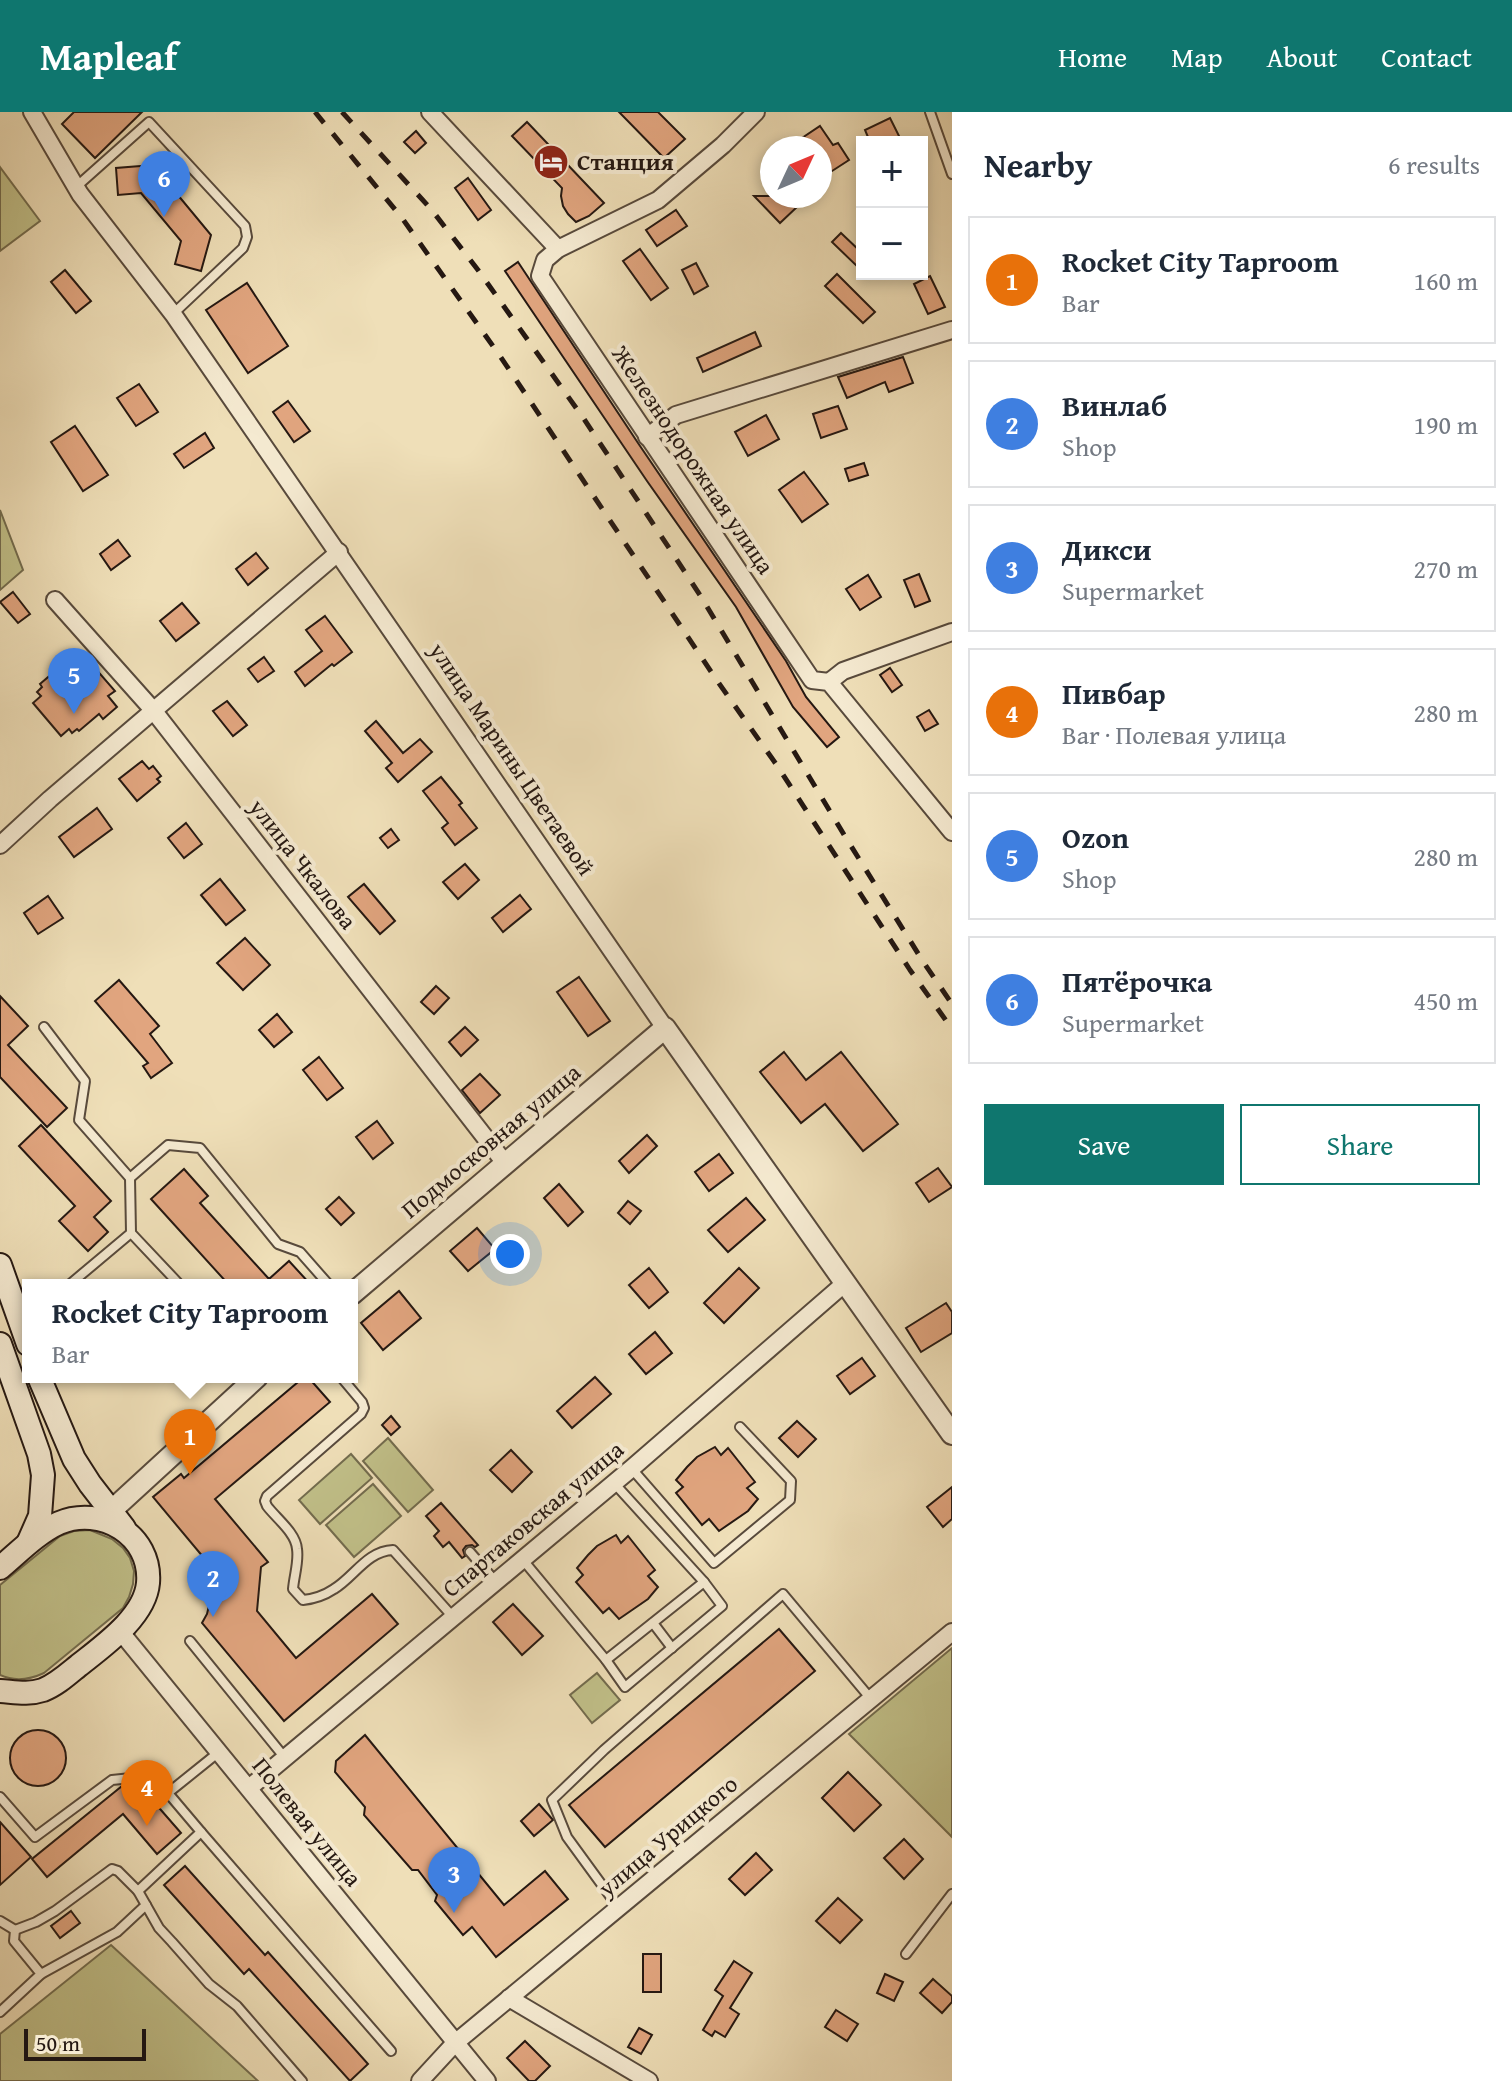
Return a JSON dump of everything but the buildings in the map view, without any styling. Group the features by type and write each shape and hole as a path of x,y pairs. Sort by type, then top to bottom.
{"main road":[{"path":"0,1265 22,1320"},
{"path":"0,1344 39,1454 43,1475 40,1516 27,1545"},
{"path":"1,1691 18,1694 46,1689 58,1681 120,1631 143,1601 148,1584 143,1552 74,1459 42,1383"},
{"path":"0,1568 48,1529 75,1518 93,1518 124,1529"}],"street":[{"name":"улица Марины Цветаевой","path":"32,112 76,187 173,314 665,1028 952,1434"},
{"path":"430,112 558,249 658,200 723,145 756,112"},
{"name":"Железнодорожная улица","path":"558,249 545,260 540,276 647,437 812,680 829,682 952,832"},
{"path":"647,437 676,415 952,330"},
{"path":"0,845 339,552"},
{"name":"улица Чкалова","path":"55,600 153,710 505,1163"},
{"path":"829,682 843,671 952,632"},
{"name":"Подмосковная улица","path":"358,1289 665,1028"},
{"name":"Спартаковская улица","path":"249,1788 632,1468 844,1284"},
{"path":"111,1511 250,1383"},
{"name":"Полевая улица","path":"120,1631 487,2081"},
{"name":"улица Урицкого","path":"420,2081 455,2043 952,1632"},
{"path":"509,1998 649,2081"}],"lane":[{"path":"930,112 952,174"},
{"path":"76,187 149,122 245,226 247,237 243,248 173,314"},
{"path":"44,1027 85,1081 79,1120 130,1178 131,1233 174,1279"},
{"path":"130,1178 168,1145 200,1148 278,1244 300,1252 324,1279"},
{"path":"76,1279 131,1233"},
{"path":"346,1383 362,1402 364,1408 361,1414 265,1501 297,1544 293,1589 299,1598 307,1600 333,1590 374,1555 393,1550 453,1617"},
{"path":"632,1468 714,1563 790,1500 791,1481 740,1427"},
{"path":"523,1560 625,1687 722,1606 614,1483"},
{"path":"470,1552 496,1582"},
{"path":"606,1660 704,1582"},
{"path":"618,1908 567,1837 552,1800 604,1750 783,1594 871,1699"},
{"path":"653,1623 672,1648"},
{"path":"190,1641 285,1758"},
{"path":"168,1793 219,1752"},
{"path":"0,1797 35,1837 112,1780 131,1778 168,1793 391,2051"},
{"path":"138,1891 201,1832"},
{"path":"15,1930 55,1911 112,1869 118,1871 138,1891 159,1928 209,1984 237,2006 302,2081"},
{"path":"906,1954 952,1894"},
{"path":"0,2012 41,1974 117,1932 146,1905"},
{"path":"0,1921 15,1930"},
{"path":"15,1930 14,1941 41,1974"}],"shaded area":[{"path":"0,167 40,221 0,251"},
{"path":"0,510 23,570 0,590"},
{"path":"388,1438 433,1490 408,1512 363,1461"},
{"path":"351,1454 372,1478 320,1524 299,1500"},
{"path":"373,1484 401,1516 354,1557 326,1525"},
{"path":"90,1530 112,1539 130,1558 134,1571 133,1584 123,1608 44,1673 22,1679 0,1675 0,1585 60,1536"},
{"path":"952,1648 952,1837 849,1734"},
{"path":"597,1673 620,1700 592,1723 570,1695"},
{"path":"111,1945 258,2081 0,2081 0,2034"}],"railway":[{"path":"315,112 402,218 500,356 952,1029"},
{"path":"342,112 431,209 584,419 700,595 846,838 952,1004"}],"place":[{"name":"Станция","path":"551,162"},
{"name":"Пятёрочка","path":"164,217"},
{"name":"Ozon","path":"74,714"},
{"name":"Rocket City Taproom","path":"190,1475"},
{"name":"Винлаб","path":"213,1617"},
{"name":"Пивбар","path":"147,1826"},
{"name":"Дикси","path":"454,1913"}]}
